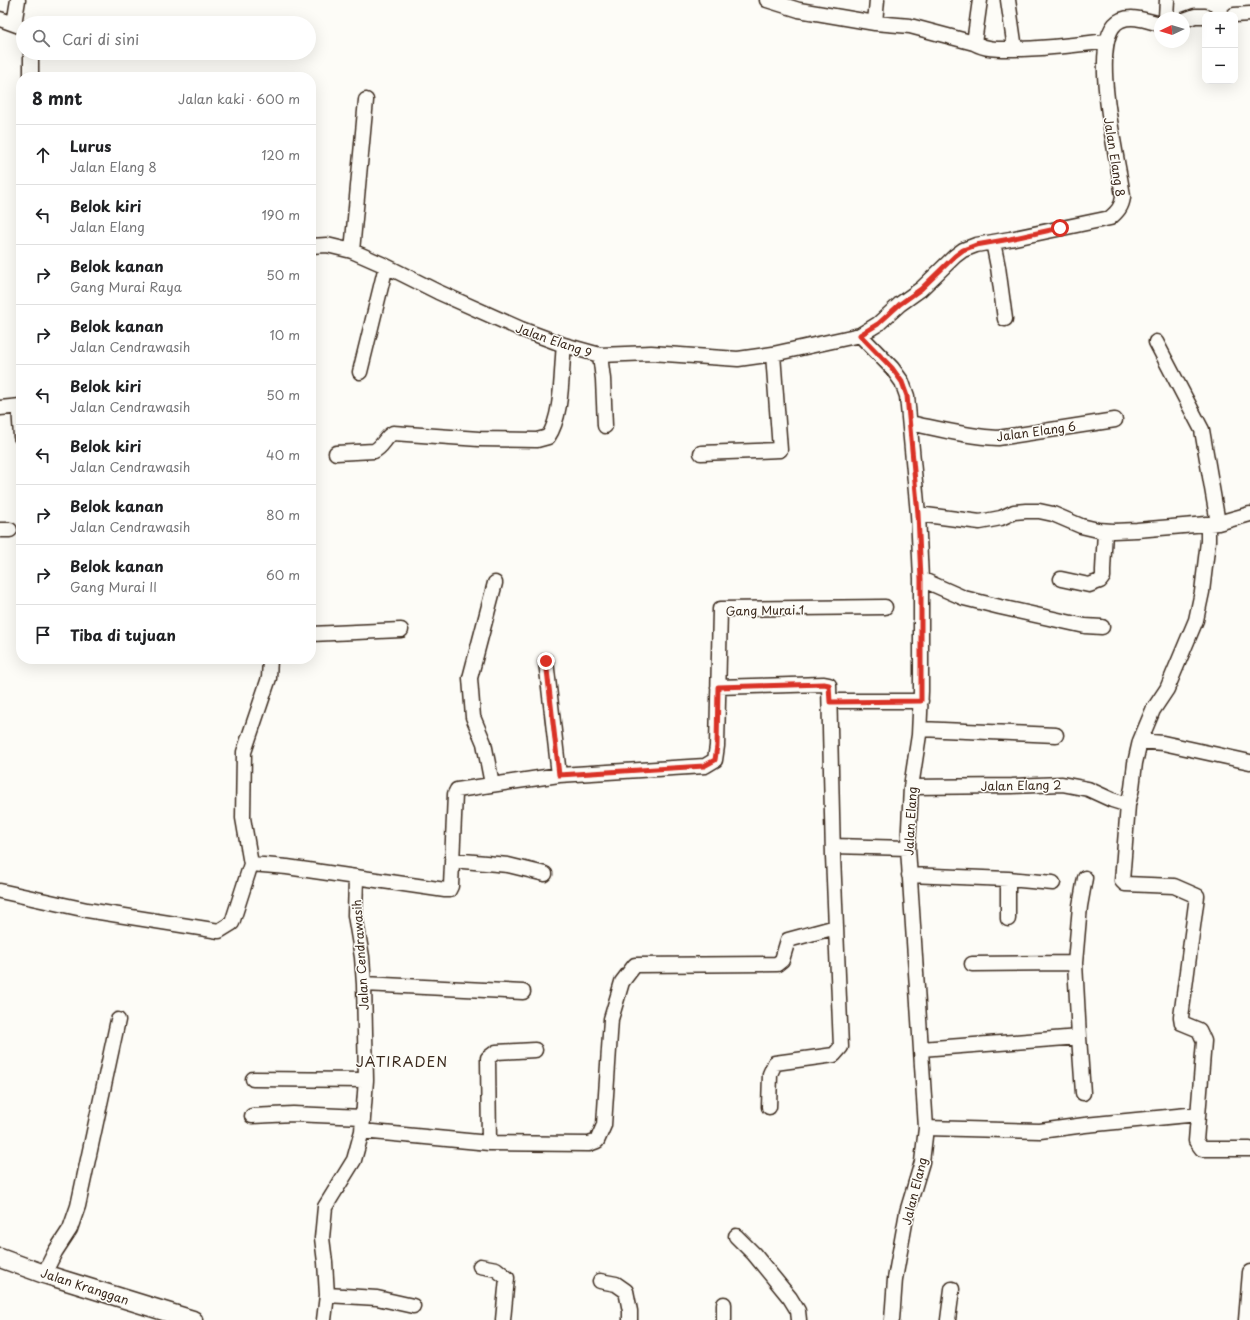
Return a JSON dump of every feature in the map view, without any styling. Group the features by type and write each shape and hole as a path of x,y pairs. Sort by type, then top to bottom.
{"main road":[{"name":"Jalan Kranggan","path":"0,1258 44,1274 193,1320"}],"street":[{"path":"18,0 19,16"},
{"path":"767,0 787,3 799,10 875,23 910,26 974,43 983,48 993,50 1037,50 1107,41"},
{"path":"875,23 877,0"},
{"path":"974,43 980,0"},
{"path":"1008,0 1015,49"},
{"path":"1166,12 1167,0"},
{"path":"1238,15 1250,14"},
{"path":"1190,18 1202,16"},
{"name":"Jalan Elang 8","path":"860,335 878,324 900,304 921,289 963,250 976,245 1110,218 1119,209 1122,203 1122,190 1108,115 1105,64 1107,41 1115,24 1121,20 1135,17 1154,22"},
{"path":"0,20 16,25"},
{"path":"31,60 31,72"},
{"path":"352,251 366,100"},
{"path":"993,242 1005,319"},
{"name":"Jalan Elang 9","path":"316,246 326,245 352,251 521,329 564,345 600,355 651,353 738,358 773,354 860,335"},
{"path":"360,372 386,266"},
{"name":"Jalan Elang","path":"860,335 892,368 902,382 907,396 918,514 921,579 920,729 911,787 908,848 926,1128 922,1162 907,1212 895,1279 892,1320"},
{"path":"1156,342 1202,430 1213,524 1208,541 1202,592 1196,620 1167,689 1153,710 1140,741 1128,805 1122,881 1123,883 1174,886 1197,896 1181,1017 1182,1023 1199,1030 1204,1041 1196,1142 1202,1149 1250,1149"},
{"path":"336,453 374,451 379,449 393,433 479,439 537,440 548,437 552,432 558,409 564,345"},
{"path":"701,453 780,450 773,354"},
{"path":"600,355 603,379 605,426"},
{"path":"0,408 16,406"},
{"name":"Jalan Elang 6","path":"910,423 987,438 998,438 1115,420"},
{"path":"918,514 980,522 1002,518 1014,512 1026,510 1039,511 1053,514 1081,526 1105,531 1213,524 1250,514"},
{"path":"1061,579 1089,584 1100,581 1103,577 1105,531"},
{"path":"921,579 964,598 1085,626 1102,627"},
{"path":"492,784 484,742 473,716 470,678 494,583"},
{"name":"Gang Murai 1","path":"718,687 720,610 885,607"},
{"path":"316,634 401,630"},
{"path":"546,661 559,775"},
{"path":"0,891 87,910 220,931 232,923 251,864 243,818 244,752 269,678 270,664"},
{"path":"251,864 287,867 449,890 451,886 455,794 457,790 559,775 704,766 715,760 717,746 718,687 829,685 833,846 841,1048 834,1055 776,1063 770,1074 769,1107"},
{"path":"830,702 921,701"},
{"path":"920,729 1056,735"},
{"path":"1140,741 1163,743 1250,762"},
{"name":"Jalan Elang 2","path":"911,787 1062,784 1088,789 1112,800 1128,805"},
{"path":"833,846 908,848"},
{"path":"452,860 508,865 545,874"},
{"path":"909,875 1008,878 1053,883"},
{"name":"Jalan Cendrawasih","path":"324,1320 327,1295 322,1238 326,1207 354,1160 362,1124 366,1080 364,984 362,957 355,915 356,878"},
{"path":"1008,878 1008,919"},
{"path":"1083,1093 1075,963 1080,906 1085,878"},
{"path":"252,1116 293,1114 489,1143 589,1144 597,1141 604,1125 611,1018 622,982 635,965 777,964 782,960 788,940 836,928"},
{"path":"972,964 1075,963"},
{"path":"364,984 523,992"},
{"path":"44,1274 54,1252 70,1228 78,1206 118,1020"},
{"path":"921,1049 1080,1037"},
{"path":"489,1143 488,1058 496,1052 535,1050"},
{"path":"253,1079 366,1080"},
{"path":"926,1128 1040,1131 1084,1125 1198,1114"},
{"path":"736,1236 754,1254 790,1298 798,1311 799,1320"},
{"path":"480,1266 496,1269 507,1278 503,1320"},
{"path":"1246,1320 1250,1272"},
{"path":"600,1281 616,1284 626,1291 630,1311 630,1320"},
{"path":"948,1320 952,1289"},
{"path":"327,1295 377,1298 413,1306"},
{"path":"724,1304 724,1320"}],"district":[{"name":"JATIRADEN","path":"402,1061"}],"route":[{"path":"546,661 559,775 616,770 704,766 710,764 715,760 717,746 718,687 828,684 830,702 921,701 921,579 918,514 907,396 902,382 892,368 860,335 878,324 900,304 921,289 963,250 976,245 1060,228"}]}
